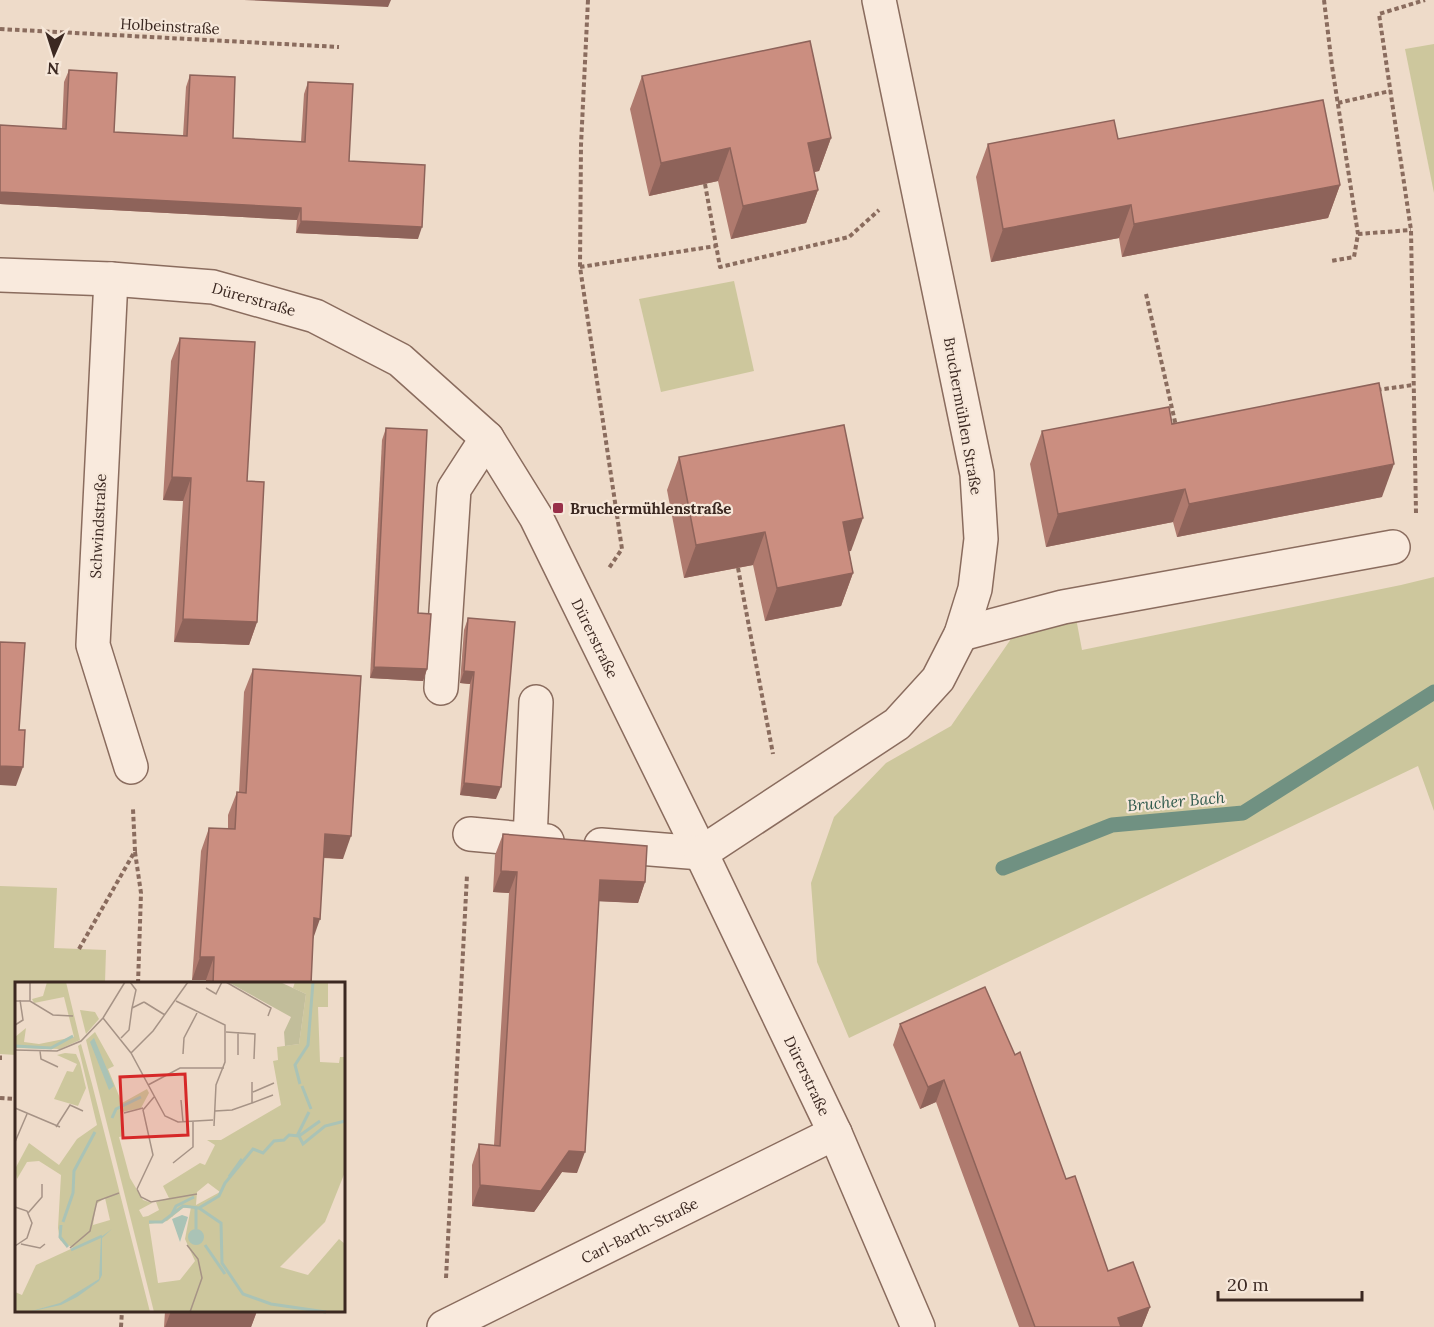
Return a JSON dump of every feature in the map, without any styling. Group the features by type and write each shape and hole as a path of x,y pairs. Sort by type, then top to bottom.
{"street":[{"name":"Bruchermühlen Straße","path":"701,854 897,724 938,679 961,634 975,589 981,539 977,474 879,0"},
{"name":"Dürerstraße","path":"0,275 111,279 213,287 315,316 400,360 487,438 536,517 701,854 835,1133 918,1327"},
{"name":"Schwindstraße","path":"111,279 93,645 131,767"},
{"path":"441,688 454,489 487,438"},
{"path":"961,634 1063,607 1393,547"},
{"path":"530,840 536,702"},
{"path":"470,834 701,854"},
{"name":"Carl-Barth-Straße","path":"444,1327 835,1133"}],"path":[{"path":"580,606 622,549 580,267 581,145 588,0"},
{"path":"1324,0 1359,234 1354,257 1331,261"},
{"path":"1393,547 1416,541 1411,230 1379,14 1425,0"},
{"name":"Holbeinstraße","path":"0,29 339,46"},
{"path":"1338,103 1390,91"},
{"path":"705,184 720,267 849,237 882,208 919,197"},
{"path":"1359,234 1411,230"},
{"path":"580,267 717,246"},
{"path":"1146,294 1176,426 1188,424"},
{"path":"1374,390 1413,385"},
{"path":"738,568 782,799"},
{"path":"131,767 135,851 141,892 138,982"},
{"path":"444,1327 456,1060 470,834"},
{"path":"79,949 135,851"},
{"path":"0,1054 0,1060"},
{"path":"0,1098 15,1099"}],"shaded area":[{"path":"1434,44 1434,193 1405,49"},
{"path":"734,281 754,371 661,392 639,299"},
{"path":"1434,577 1434,811 1418,766 849,1038 817,962 811,883 834,817 886,763 951,726 1013,636 1076,618 1082,650"},
{"path":"0,886 57,888 54,948 106,950 105,982 15,982 15,1055 0,1054"}],"building":[{"path":"810,41 831,138 808,143 818,190 743,206 730,148 661,163 642,76"},
{"path":"69,70 117,73 114,132 187,136 190,75 235,77 233,138 305,142 308,82 353,84 349,161 425,165 422,227 301,221 301,208 0,192 0,125 66,129"},
{"path":"1323,100 1340,185 1134,224 1131,205 1003,229 988,144 1114,120 1118,139"},
{"path":"180,338 255,342 247,481 264,482 257,622 183,619 191,478 172,477"},
{"path":"1379,383 1394,464 1189,504 1185,489 1058,514 1042,431 1169,407 1172,424"},
{"path":"844,425 863,518 843,522 853,573 777,588 765,532 696,545 679,457"},
{"path":"386,428 427,430 418,613 431,614 427,669 374,667"},
{"path":"468,618 515,622 501,787 464,783 474,672 464,671"},
{"path":"0,642 25,643 19,730 25,730 23,767 0,766"},
{"path":"253,669 361,676 351,836 325,834 320,919 314,918 311,982 213,982 214,957 200,957 209,828 235,829 237,792 246,793"},
{"path":"503,834 647,846 645,882 600,880 585,1152 569,1151 541,1191 480,1185 479,1144 500,1146 517,872 501,871"},
{"path":"985,987 1015,1055 1020,1052 1066,1179 1075,1176 1108,1271 1133,1262 1150,1307 1118,1318 1121,1327 1035,1327 944,1080 928,1087 900,1024"}],"waterway":[{"name":"Brucher Bach","path":"1003,868 1112,825 1243,813 1434,692"}],"place":[{"name":"Bruchermühlenstraße","path":"558,508"}]}
